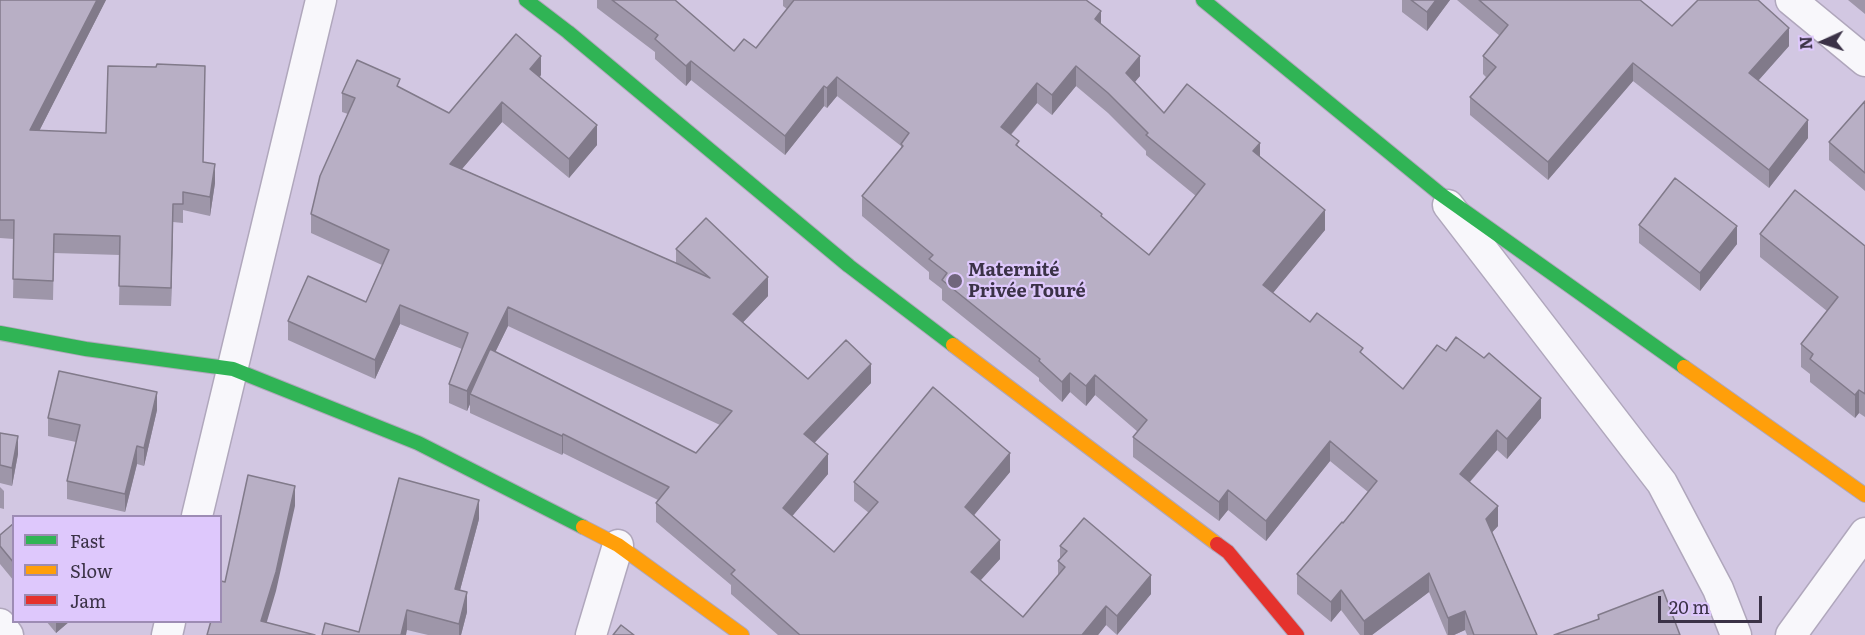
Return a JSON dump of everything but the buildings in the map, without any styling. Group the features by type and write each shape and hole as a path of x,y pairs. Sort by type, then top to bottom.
{"street":[{"path":"197,515 321,0"},
{"path":"526,0 568,32 849,266 1228,552 1297,635"},
{"path":"1203,0 1439,193 1865,495"},
{"path":"1791,0 1865,62"},
{"path":"1439,193 1662,483 1718,589 1736,635"},
{"path":"0,333 86,349 233,369 418,443 618,545 742,635"},
{"path":"1791,635 1865,533"},
{"path":"591,635 618,545"},
{"path":"0,624 8,635"}],"traffic: fast":[{"path":"526,0 568,32 849,266 953,345"},
{"path":"1203,0 1439,193 1684,367"},
{"path":"0,333 86,349 233,369 418,443 583,527"}],"traffic: slow":[{"path":"953,345 1217,544"},
{"path":"1684,367 1865,495"},
{"path":"583,527 618,545 742,635"}],"traffic: jam":[{"path":"1217,544 1228,552 1297,635"}],"place":[{"name":"Maternité Privée Touré","path":"955,281"}]}
